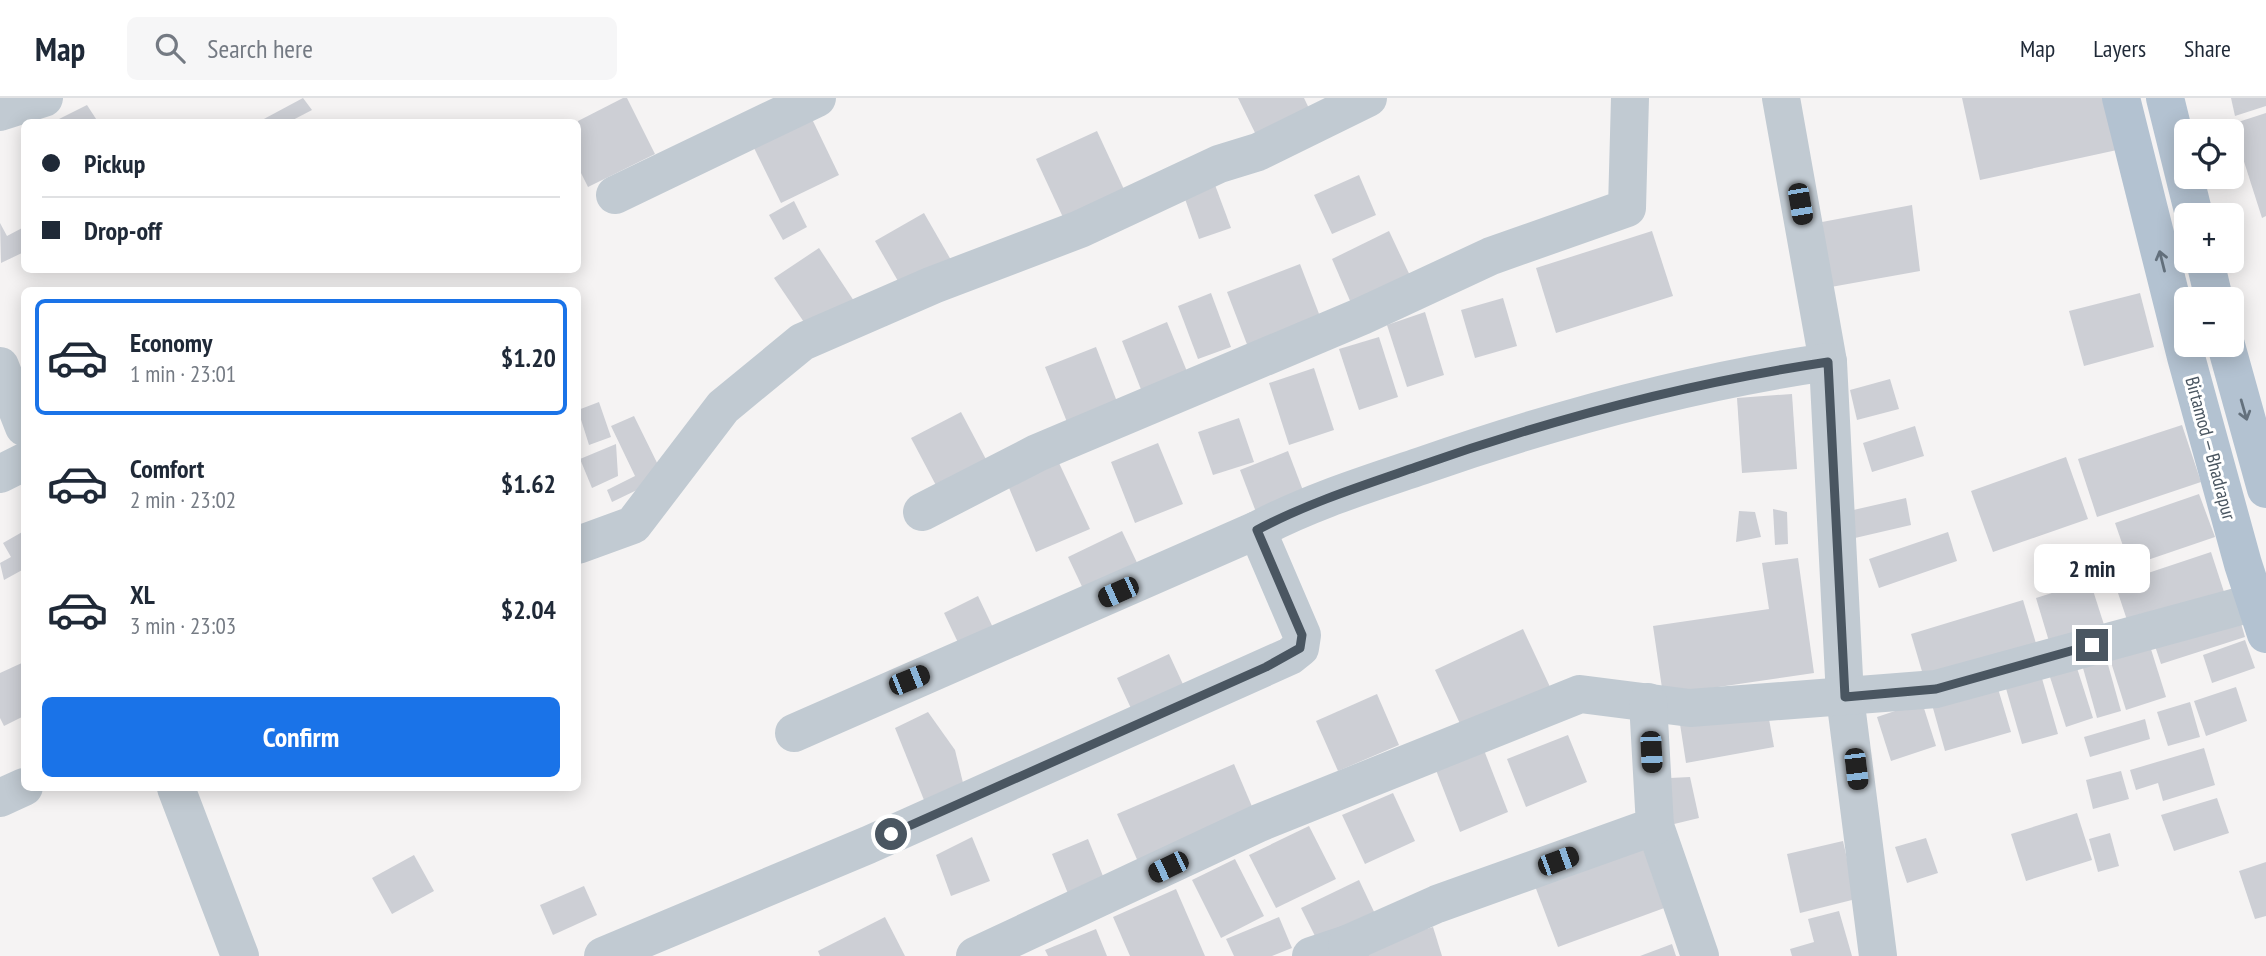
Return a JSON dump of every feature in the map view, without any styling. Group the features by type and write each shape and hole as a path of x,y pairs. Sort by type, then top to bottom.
{"main road":[{"name":"Birtamod — Bhadrapur","path":"2121,98 2186,357 2255,561 2263,612"},
{"path":"2165,98 2191,203"},
{"path":"2229,357 2266,489"}],"street":[{"path":"0,112 44,98"},
{"path":"615,195 817,98"},
{"path":"581,544 633,525 723,407 802,342 933,285 1080,229 1219,164 1258,152 1368,98"},
{"path":"922,512 1037,453 1362,316 1492,256 1627,208 1630,98"},
{"path":"1781,98 1828,362 1845,697 1878,956"},
{"path":"794,733 1257,530 1300,508 1522,430 1754,373 1828,362"},
{"path":"0,366 21,419"},
{"path":"0,474 21,464"},
{"path":"603,956 868,845 1290,656 1300,648 1302,635 1257,530"},
{"path":"975,956 1259,823 1580,694 1690,708 1936,689 2263,612"},
{"path":"1648,702 1655,826 1700,956"},
{"path":"0,798 21,788"},
{"path":"177,791 240,956"},
{"path":"1311,956 1349,950 1437,904 1655,826"}],"building":[{"path":"303,98 312,110 295,119 264,119"},
{"path":"627,98 655,154 588,187 581,173 581,119"},
{"path":"1238,98 1304,98 1315,121 1262,147"},
{"path":"1962,98 2106,98 2117,150 1980,180"},
{"path":"2231,98 2266,98 2266,106 2235,116"},
{"path":"87,105 96,119 59,119"},
{"path":"2266,113 2266,216 2262,218 2244,162 2244,120"},
{"path":"812,119 839,175 781,203 754,148"},
{"path":"1097,131 1128,198 1067,226 1036,159"},
{"path":"1359,175 1376,215 1332,234 1314,195"},
{"path":"1215,185 1231,228 1199,239 1184,196"},
{"path":"794,201 807,227 783,240 769,215"},
{"path":"1912,205 1920,271 1831,287 1822,222"},
{"path":"924,213 951,260 902,288 875,241"},
{"path":"0,223 7,236 21,229 21,253 1,263"},
{"path":"1389,231 1413,282 1351,303 1332,259"},
{"path":"1652,231 1673,296 1556,333 1536,268"},
{"path":"819,248 854,301 810,331 774,278"},
{"path":"1300,264 1321,319 1248,347 1227,292"},
{"path":"1211,293 1231,347 1198,359 1178,306"},
{"path":"2140,293 2154,347 2084,366 2069,311"},
{"path":"1503,298 1517,346 1475,358 1461,310"},
{"path":"1425,312 1444,375 1407,387 1387,325"},
{"path":"1167,322 1188,374 1142,392 1122,341"},
{"path":"1379,337 1398,397 1359,410 1339,349"},
{"path":"1096,347 1119,407 1069,427 1045,367"},
{"path":"1314,368 1334,430 1289,445 1269,383"},
{"path":"1890,379 1899,409 1857,420 1850,390"},
{"path":"1792,394 1797,469 1742,473 1737,398"},
{"path":"599,402 611,437 589,445 581,420 581,409"},
{"path":"961,412 989,465 939,491 911,438"},
{"path":"634,416 664,477 612,502 607,490 635,476 611,426"},
{"path":"1239,418 1254,462 1213,475 1198,432"},
{"path":"2182,425 2201,482 2097,517 2078,459"},
{"path":"1915,426 1924,456 1872,472 1863,443"},
{"path":"1158,443 1183,504 1135,523 1111,462"},
{"path":"616,444 618,476 592,488 581,459"},
{"path":"1288,451 1304,493 1256,512 1240,470"},
{"path":"2066,457 2088,519 1993,552 1971,491"},
{"path":"1059,463 1090,529 1036,552 1007,483"},
{"path":"2199,494 2215,537 2130,566 2115,523"},
{"path":"1906,498 1911,525 1855,538 1849,511"},
{"path":"1773,509 1787,512 1788,544 1775,545"},
{"path":"1739,511 1755,512 1761,537 1736,542"},
{"path":"1122,531 1140,569 1086,595 1068,557"},
{"path":"1948,532 1957,561 1879,588 1869,559"},
{"path":"21,533 21,571 4,580 0,563 11,557 3,543"},
{"path":"2211,552 2225,595 2129,626 2115,584"},
{"path":"1798,558 1814,673 1663,695 1653,626 1769,609 1762,563"},
{"path":"2090,581 2106,631 2051,648 2036,598"},
{"path":"978,596 996,634 962,651 944,613"},
{"path":"2023,600 2038,650 1926,685 1911,634"},
{"path":"2238,613 2245,637 2161,664 2153,640"},
{"path":"1523,629 1551,689 1463,730 1435,670"},
{"path":"2245,640 2255,668 2212,683 2203,655"},
{"path":"2150,646 2166,697 2126,710 2110,659"},
{"path":"1169,654 1187,693 1135,717 1117,678"},
{"path":"2107,661 2121,711 2097,718 2083,668"},
{"path":"21,663 21,718 4,726 0,718 0,673"},
{"path":"2077,668 2093,718 2066,727 2050,677"},
{"path":"2041,675 2058,734 2022,744 2005,685"},
{"path":"1996,682 2011,732 1945,751 1931,701"},
{"path":"2236,687 2247,721 2206,736 2194,701"},
{"path":"1377,694 1399,745 1338,771 1316,721"},
{"path":"1922,702 1936,746 1891,761 1877,717"},
{"path":"2190,702 2200,737 2168,746 2157,712"},
{"path":"1767,708 1774,747 1686,763 1680,724"},
{"path":"928,712 955,750 965,791 924,800 895,728"},
{"path":"2145,719 2150,739 2090,757 2084,737"},
{"path":"1568,735 1587,782 1526,807 1507,759"},
{"path":"1482,745 1508,812 1460,832 1434,765"},
{"path":"2204,748 2215,785 2163,801 2158,783 2136,790 2130,770"},
{"path":"1234,764 1259,823 1143,873 1117,814"},
{"path":"2121,771 2129,799 2093,809 2086,780"},
{"path":"1690,777 1699,818 1670,825 1670,778"},
{"path":"1393,793 1415,841 1365,864 1342,815"},
{"path":"2217,798 2229,833 2174,851 2161,815"},
{"path":"2077,813 2092,860 2026,881 2011,834"},
{"path":"1309,826 1336,879 1276,908 1249,855"},
{"path":"2110,833 2119,866 2098,872 2089,839"},
{"path":"972,837 990,881 951,896 936,855"},
{"path":"1926,838 1938,873 1907,883 1895,847"},
{"path":"1088,839 1107,886 1071,901 1052,854"},
{"path":"1843,841 1856,899 1800,913 1787,854"},
{"path":"1644,847 1667,907 1558,947 1535,886"},
{"path":"414,855 434,891 392,914 372,878"},
{"path":"1235,859 1264,916 1221,938 1192,880"},
{"path":"2266,862 2266,916 2255,919 2239,871"},
{"path":"1359,880 1377,918 1320,946 1301,908"},
{"path":"584,886 597,915 553,935 540,905"},
{"path":"1176,889 1205,956 1130,956 1113,917"},
{"path":"1839,911 1852,956 1792,956 1790,949 1814,942 1808,919"},
{"path":"885,917 905,956 820,956 818,951"},
{"path":"1279,917 1292,948 1272,956 1234,956 1226,939"},
{"path":"1433,927 1442,956 1367,956 1365,948"},
{"path":"1096,929 1107,956 1048,956 1045,950"},
{"path":"1672,944 1676,956 1640,956"}],"route":[{"path":"891,834 1266,667 1290,656 1300,648 1302,635 1257,530 1300,508 1522,430 1754,373 1828,362 1845,697 1936,689 2092,645"}]}
